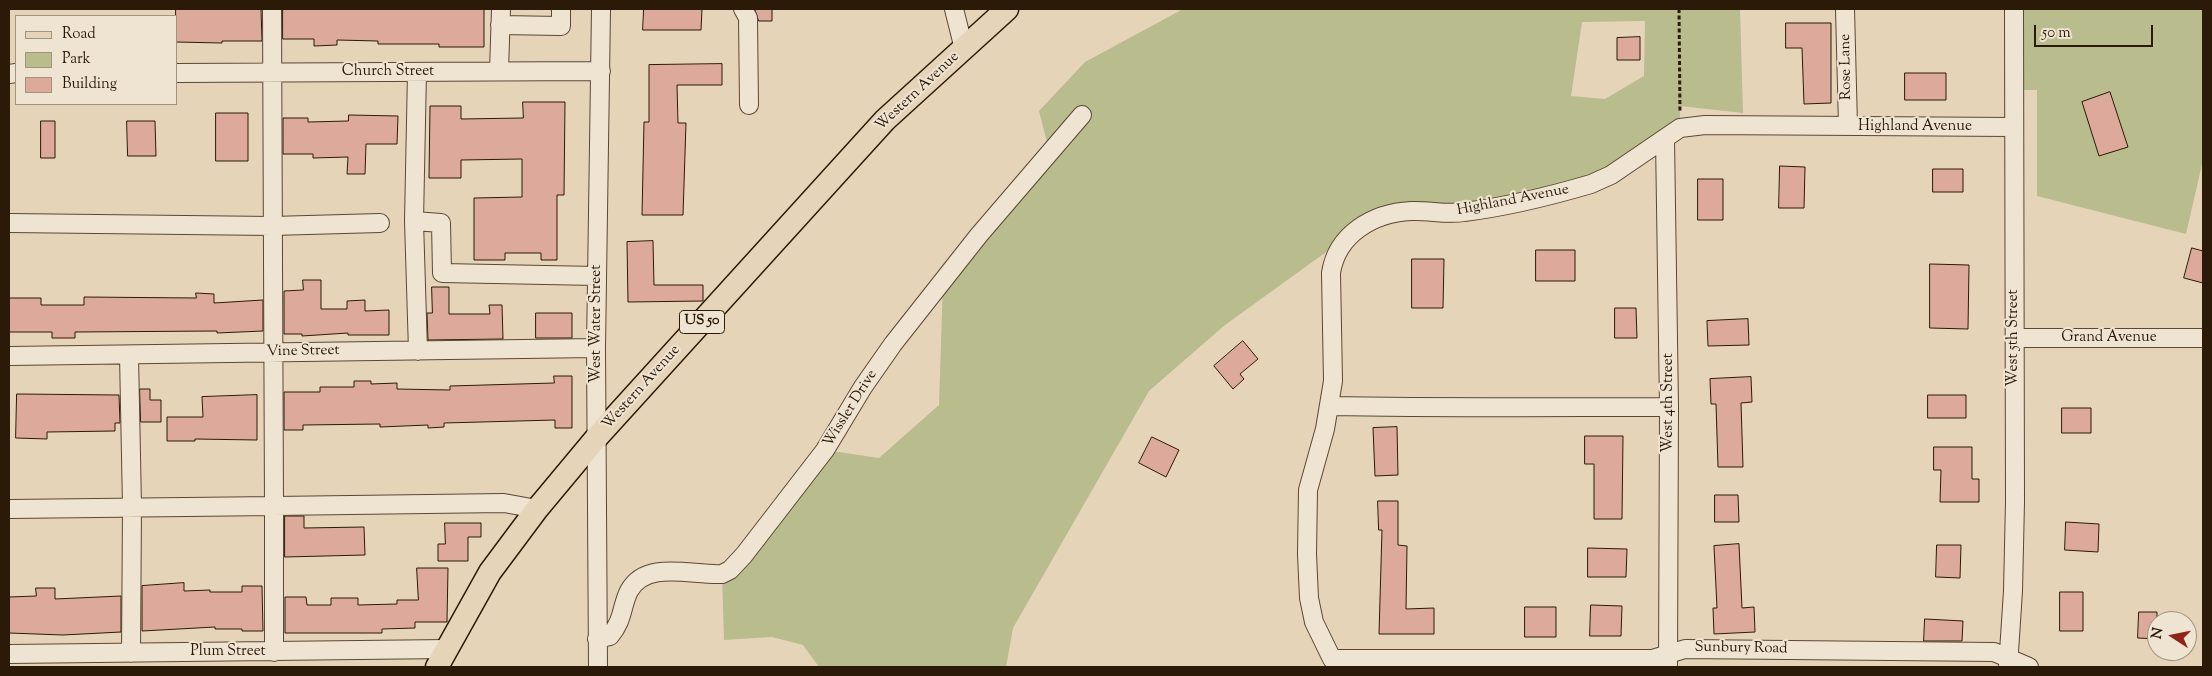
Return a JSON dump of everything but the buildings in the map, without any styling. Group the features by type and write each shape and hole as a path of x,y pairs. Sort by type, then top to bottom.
{"main road":[{"name":"Western Avenue","path":"442,658 490,572 537,508 598,437 885,120 1007,9"}],"street":[{"path":"272,9 274,652"},
{"path":"499,71 500,17 561,26 561,9"},
{"name":"West Water Street","path":"598,667 596,348 601,71 600,9"},
{"path":"743,9 748,18 749,105"},
{"path":"954,9 964,49"},
{"name":"Rose Lane","path":"1845,9 1848,126"},
{"name":"West 5th Street","path":"2008,663 2014,591 2014,9"},
{"name":"Church Street","path":"178,73 601,71"},
{"path":"417,72 414,221 418,351"},
{"name":"Wissler Drive","path":"597,639 610,636 619,625 628,592 636,580 646,574 661,572 722,574 730,570 744,555 825,450 863,387 893,344 979,235 1082,115"},
{"name":"Highland Avenue","path":"1332,659 1314,622 1309,598 1307,554 1308,490 1330,406 1333,382 1331,273 1334,257 1346,237 1374,219 1411,210 1463,213 1591,184 1611,175 1680,128 1706,125 2013,127"},
{"name":"West 4th Street","path":"1666,139 1669,407 1668,661"},
{"path":"414,221 441,223 442,274 597,276"},
{"path":"9,223 272,226 380,223"},
{"name":"Grand Avenue","path":"2015,338 2203,338"},
{"name":"Vine Street","path":"9,356 596,348"},
{"path":"129,355 132,507 131,653"},
{"path":"1330,406 1458,408 1497,406 1669,407"},
{"path":"9,509 504,503 537,508"},
{"name":"Sunbury Road","path":"1332,659 1652,659 1668,661 1685,649 1994,652 2008,663 2029,667"},
{"name":"Plum Street","path":"9,654 274,652 442,658"}],"path":[{"path":"1679,9 1680,128"}],"green space":[{"path":"1183,9 1740,9 1743,113 1680,106 1680,128 1572,190 1411,210 1347,237 1225,325 1149,391 1013,628 1006,667 819,667 803,645 772,637 724,640 722,574 825,450 879,458 939,405 943,281 1050,154 1039,111 1085,62","holes":["1645,21 1644,76 1605,99 1571,96 1582,22"]},
{"path":"2014,9 2203,9 2203,160 2186,234 2037,196 2037,90 2013,90"}]}
